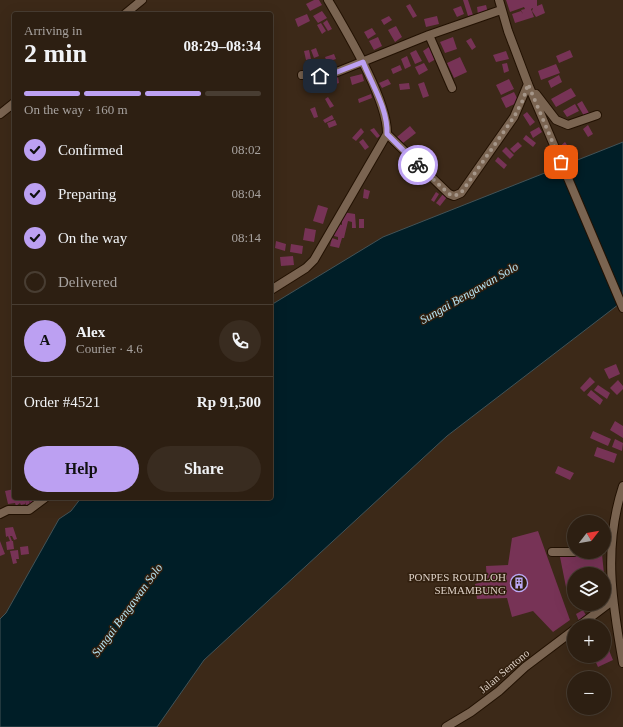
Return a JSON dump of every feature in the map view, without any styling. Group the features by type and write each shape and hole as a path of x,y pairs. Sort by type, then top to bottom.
{"street":[{"path":"127,12 142,0"},
{"path":"273,289 306,268 314,260 387,134 388,126 384,111 363,62 328,0"},
{"path":"499,0 501,10 529,87 623,308"},
{"path":"302,76 332,74 429,35 501,10"},
{"path":"429,35 452,88"},
{"path":"387,134 449,194 458,195 472,178 514,117 529,87"},
{"path":"529,87 556,120 568,125 597,115"},
{"path":"0,114 12,105"},
{"path":"611,535 623,486"},
{"path":"0,514 8,510 29,510 42,500"},
{"path":"552,552 567,552"},
{"path":"608,559 612,601 623,663"},
{"path":"588,619 612,601"},
{"name":"Jalan Sentono","path":"446,727 471,712 499,691 525,667 567,635"}],"water":[{"name":"Sungai Bengawan Solo","path":"623,142 623,301 447,436 204,660 157,727 0,727 0,619 6,613 59,519 71,511 79,500 273,500 273,304 383,237"}],"building":[{"path":"314,0 319,0 322,5 310,11 306,4"},
{"path":"463,0 468,0 473,15 468,16"},
{"path":"506,0 537,0 537,6 542,4 545,13 536,17 532,11 533,8 531,9 534,17 515,23 512,14 521,11 523,14 521,10 525,9 524,7 510,12"},
{"path":"410,4 417,16 413,18 406,6"},
{"path":"486,5 488,13 478,15 477,7"},
{"path":"461,6 464,14 457,17 453,9"},
{"path":"322,11 327,18 318,23 313,16"},
{"path":"307,14 310,21 298,27 295,19"},
{"path":"389,16 392,20 384,25 381,20"},
{"path":"437,16 439,24 426,27 424,19"},
{"path":"327,20 332,29 328,31 323,23"},
{"path":"321,23 326,31 322,34 317,25"},
{"path":"396,26 402,37 395,42 388,30"},
{"path":"372,28 376,34 368,39 364,32"},
{"path":"378,37 382,46 374,50 369,41"},
{"path":"453,37 457,49 445,53 440,42"},
{"path":"471,38 476,47 472,50 466,41"},
{"path":"429,47 436,59 429,63 423,51"},
{"path":"316,48 319,56 314,58 311,50"},
{"path":"309,50 311,59 306,60 304,51"},
{"path":"416,50 422,61 415,64 410,53"},
{"path":"570,50 573,57 559,63 556,56"},
{"path":"506,51 509,59 496,62 493,55"},
{"path":"334,54 336,59 327,62 325,57"},
{"path":"407,56 411,66 405,69 401,59"},
{"path":"460,57 467,72 454,78 447,63"},
{"path":"311,63 315,73 308,75 305,65"},
{"path":"424,63 428,70 419,75 415,67"},
{"path":"507,63 509,71 504,73 502,64"},
{"path":"556,64 560,73 541,80 538,71"},
{"path":"400,65 402,70 393,74 391,69"},
{"path":"362,74 364,81 352,85 350,77"},
{"path":"559,75 562,82 551,88 548,81"},
{"path":"338,77 339,83 332,85 331,78"},
{"path":"388,79 391,84 382,88 379,83"},
{"path":"509,79 514,89 501,95 496,85"},
{"path":"424,82 429,96 423,98 418,84"},
{"path":"409,83 410,89 400,90 399,84"},
{"path":"571,88 576,96 556,107 551,99"},
{"path":"514,92 519,102 506,108 501,98"},
{"path":"371,94 372,98 359,103 358,99"},
{"path":"328,97 334,106 330,108 325,99"},
{"path":"582,101 589,113 584,116 577,104"},
{"path":"575,104 579,111 567,117 563,111"},
{"path":"315,107 318,117 314,118 310,109"},
{"path":"527,112 535,122 530,126 523,115"},
{"path":"332,115 334,119 325,123 323,120"},
{"path":"335,120 337,125 329,128 327,123"},
{"path":"588,125 593,134 588,137 583,129"},
{"path":"410,126 416,133 403,143 397,137"},
{"path":"539,127 542,132 533,138 530,132"},
{"path":"361,128 364,132 356,141 352,138"},
{"path":"374,128 380,136 377,138 370,130"},
{"path":"526,135 536,143 533,147 523,139"},
{"path":"363,139 369,147 365,150 359,142"},
{"path":"518,142 522,146 514,153 510,149"},
{"path":"565,142 569,148 561,153 558,148"},
{"path":"506,147 514,155 510,159 502,151"},
{"path":"432,150 437,157 424,168 419,161"},
{"path":"498,157 507,165 504,169 495,161"},
{"path":"364,189 370,191 368,199 363,198"},
{"path":"436,192 439,194 434,202 431,200"},
{"path":"443,194 447,197 440,206 436,203"},
{"path":"318,205 328,208 323,224 313,221"},
{"path":"342,212 355,214 356,228 352,228 352,222 348,221 344,238 342,238 339,248 330,246 332,238 338,240 338,237 334,236 336,223 342,225"},
{"path":"359,219 364,219 364,228 359,228"},
{"path":"305,228 316,230 314,242 303,240"},
{"path":"276,241 286,244 285,251 275,248"},
{"path":"291,244 303,246 302,254 290,252"},
{"path":"293,256 294,265 281,266 280,257"},
{"path":"616,364 620,374 609,379 604,369"},
{"path":"590,377 595,382 584,392 580,388"},
{"path":"618,380 623,386 623,389 617,395 610,388"},
{"path":"598,385 610,393 607,399 594,390"},
{"path":"591,390 603,400 600,405 587,395"},
{"path":"615,421 623,426 623,438 610,430"},
{"path":"593,431 611,439 608,446 590,438"},
{"path":"615,439 623,443 622,451 612,447"},
{"path":"597,447 617,454 614,463 594,456"},
{"path":"558,466 574,473 570,480 555,473"},
{"path":"12,489 12,500 29,500 30,504 26,505 25,502 25,504 21,505 20,503 16,506 15,503 8,504 5,491"},
{"path":"29,500 33,500 34,503 31,504"},
{"path":"13,527 17,539 14,540 12,536 10,536 13,541 14,549 7,550 6,542 10,541 8,536 6,537 5,528"},
{"name":"PONPES ROUDLOH SEMAMBUNG","path":"538,531 570,619 567,619 567,622 553,632 533,611 512,617 507,598 477,599 475,584 487,581 486,566 508,565 512,538"},
{"path":"0,541 5,554 0,556"},
{"path":"28,546 29,554 21,555 20,547"},
{"path":"18,550 19,559 16,559 17,563 13,564 10,551"},
{"path":"559,552 567,552 567,559 602,559 603,567 567,567 567,592"},
{"path":"584,611 587,617 578,619 576,614"},
{"path":"596,663 607,663 598,667"}],"way so far":[{"path":"418,165 449,194 454,196 461,193 514,117 523,100 528,84 561,162"}],"place":[{"name":"PONPES ROUDLOH SEMAMBUNG","path":"519,583"}],"route":[{"path":"320,76 332,74 363,62 384,111 388,126 387,134 418,165"}]}
